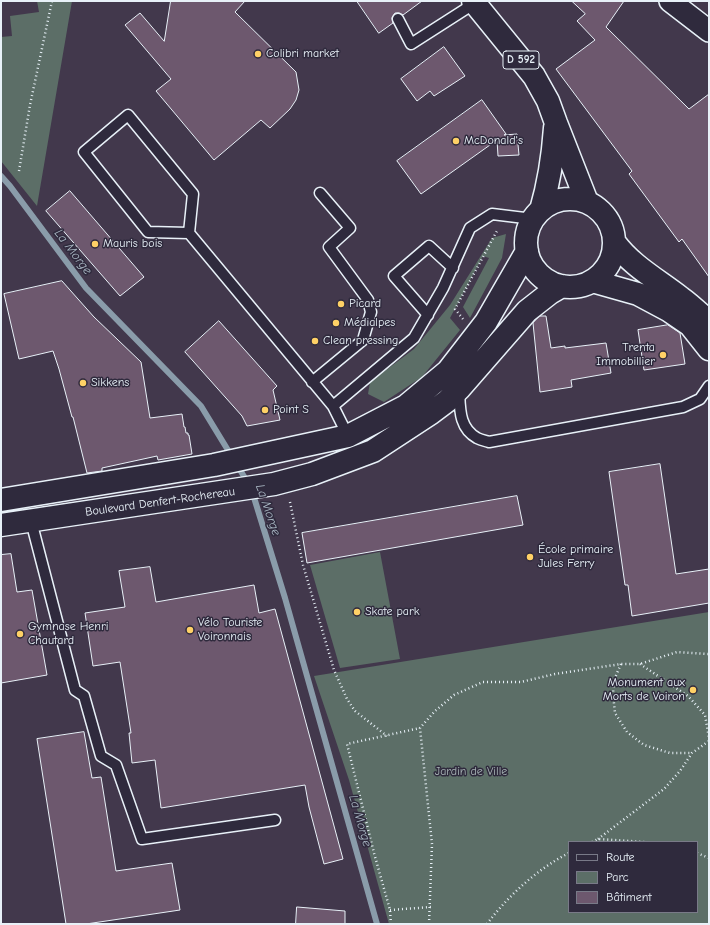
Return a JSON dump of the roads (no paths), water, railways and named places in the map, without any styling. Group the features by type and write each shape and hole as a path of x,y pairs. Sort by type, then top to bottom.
{"main road":[{"name":"D 592","path":"474,2 534,76 548,101 587,202"},
{"name":"D 592","path":"537,215 547,188 552,161 556,123"},
{"path":"615,242 612,258 604,271 592,281 578,287 562,286 545,280 533,267 527,251 527,234 537,215 554,202 566,199 587,202 602,211 611,226 615,242 621,252 643,271 681,298 709,322"},
{"path":"1,500 214,465 348,436 406,406 448,371 486,322 527,251"},
{"path":"592,281 638,294 668,310 690,325 709,349"},
{"name":"Boulevard Denfert-Rochereau","path":"1,525 232,491 281,490 312,474 373,451 447,401 527,311 550,293 562,286"}],"street":[{"path":"670,1 709,31"}],"lane":[{"path":"398,19 411,44 474,2"},
{"path":"189,233 148,232 84,152 128,115 193,194 189,233 333,406 348,436"},
{"path":"312,382 363,340 371,312 368,300 328,247 350,228 320,193"},
{"path":"333,406 414,338 443,288 470,228 492,214 537,215"},
{"path":"428,315 394,276 429,246 453,268"},
{"path":"459,389 460,415 465,427 477,438 489,442 683,407 700,399 709,386"},
{"path":"31,521 75,690 84,696 102,756 116,765 142,839 275,820"}],"waterway":[{"name":"La Morge","path":"1,176 86,288 201,406 248,483"},
{"name":"La Morge","path":"252,491 285,598 377,924"}],"place":[{"name":"Colibri market","path":"258,54"},
{"name":"McDonald's","path":"456,141"},
{"name":"Mauris bois","path":"95,244"},
{"name":"Picard","path":"341,304"},
{"name":"Médialpes","path":"336,323"},
{"name":"Clean pressing","path":"315,341"},
{"name":"Trenta Immobillier","path":"663,355"},
{"name":"Sikkens","path":"83,383"},
{"name":"Point S","path":"265,410"},
{"name":"École primaire Jules Ferry","path":"530,557"},
{"name":"Skate park","path":"357,612"},
{"name":"Vélo Touriste Voironnais","path":"190,630"},
{"name":"Gymnase Henri Chautard","path":"20,634"},
{"name":"Monument aux Morts de Voiron","path":"693,690"}],"park label":[{"name":"Jardin de Ville","path":"471,772"}]}
